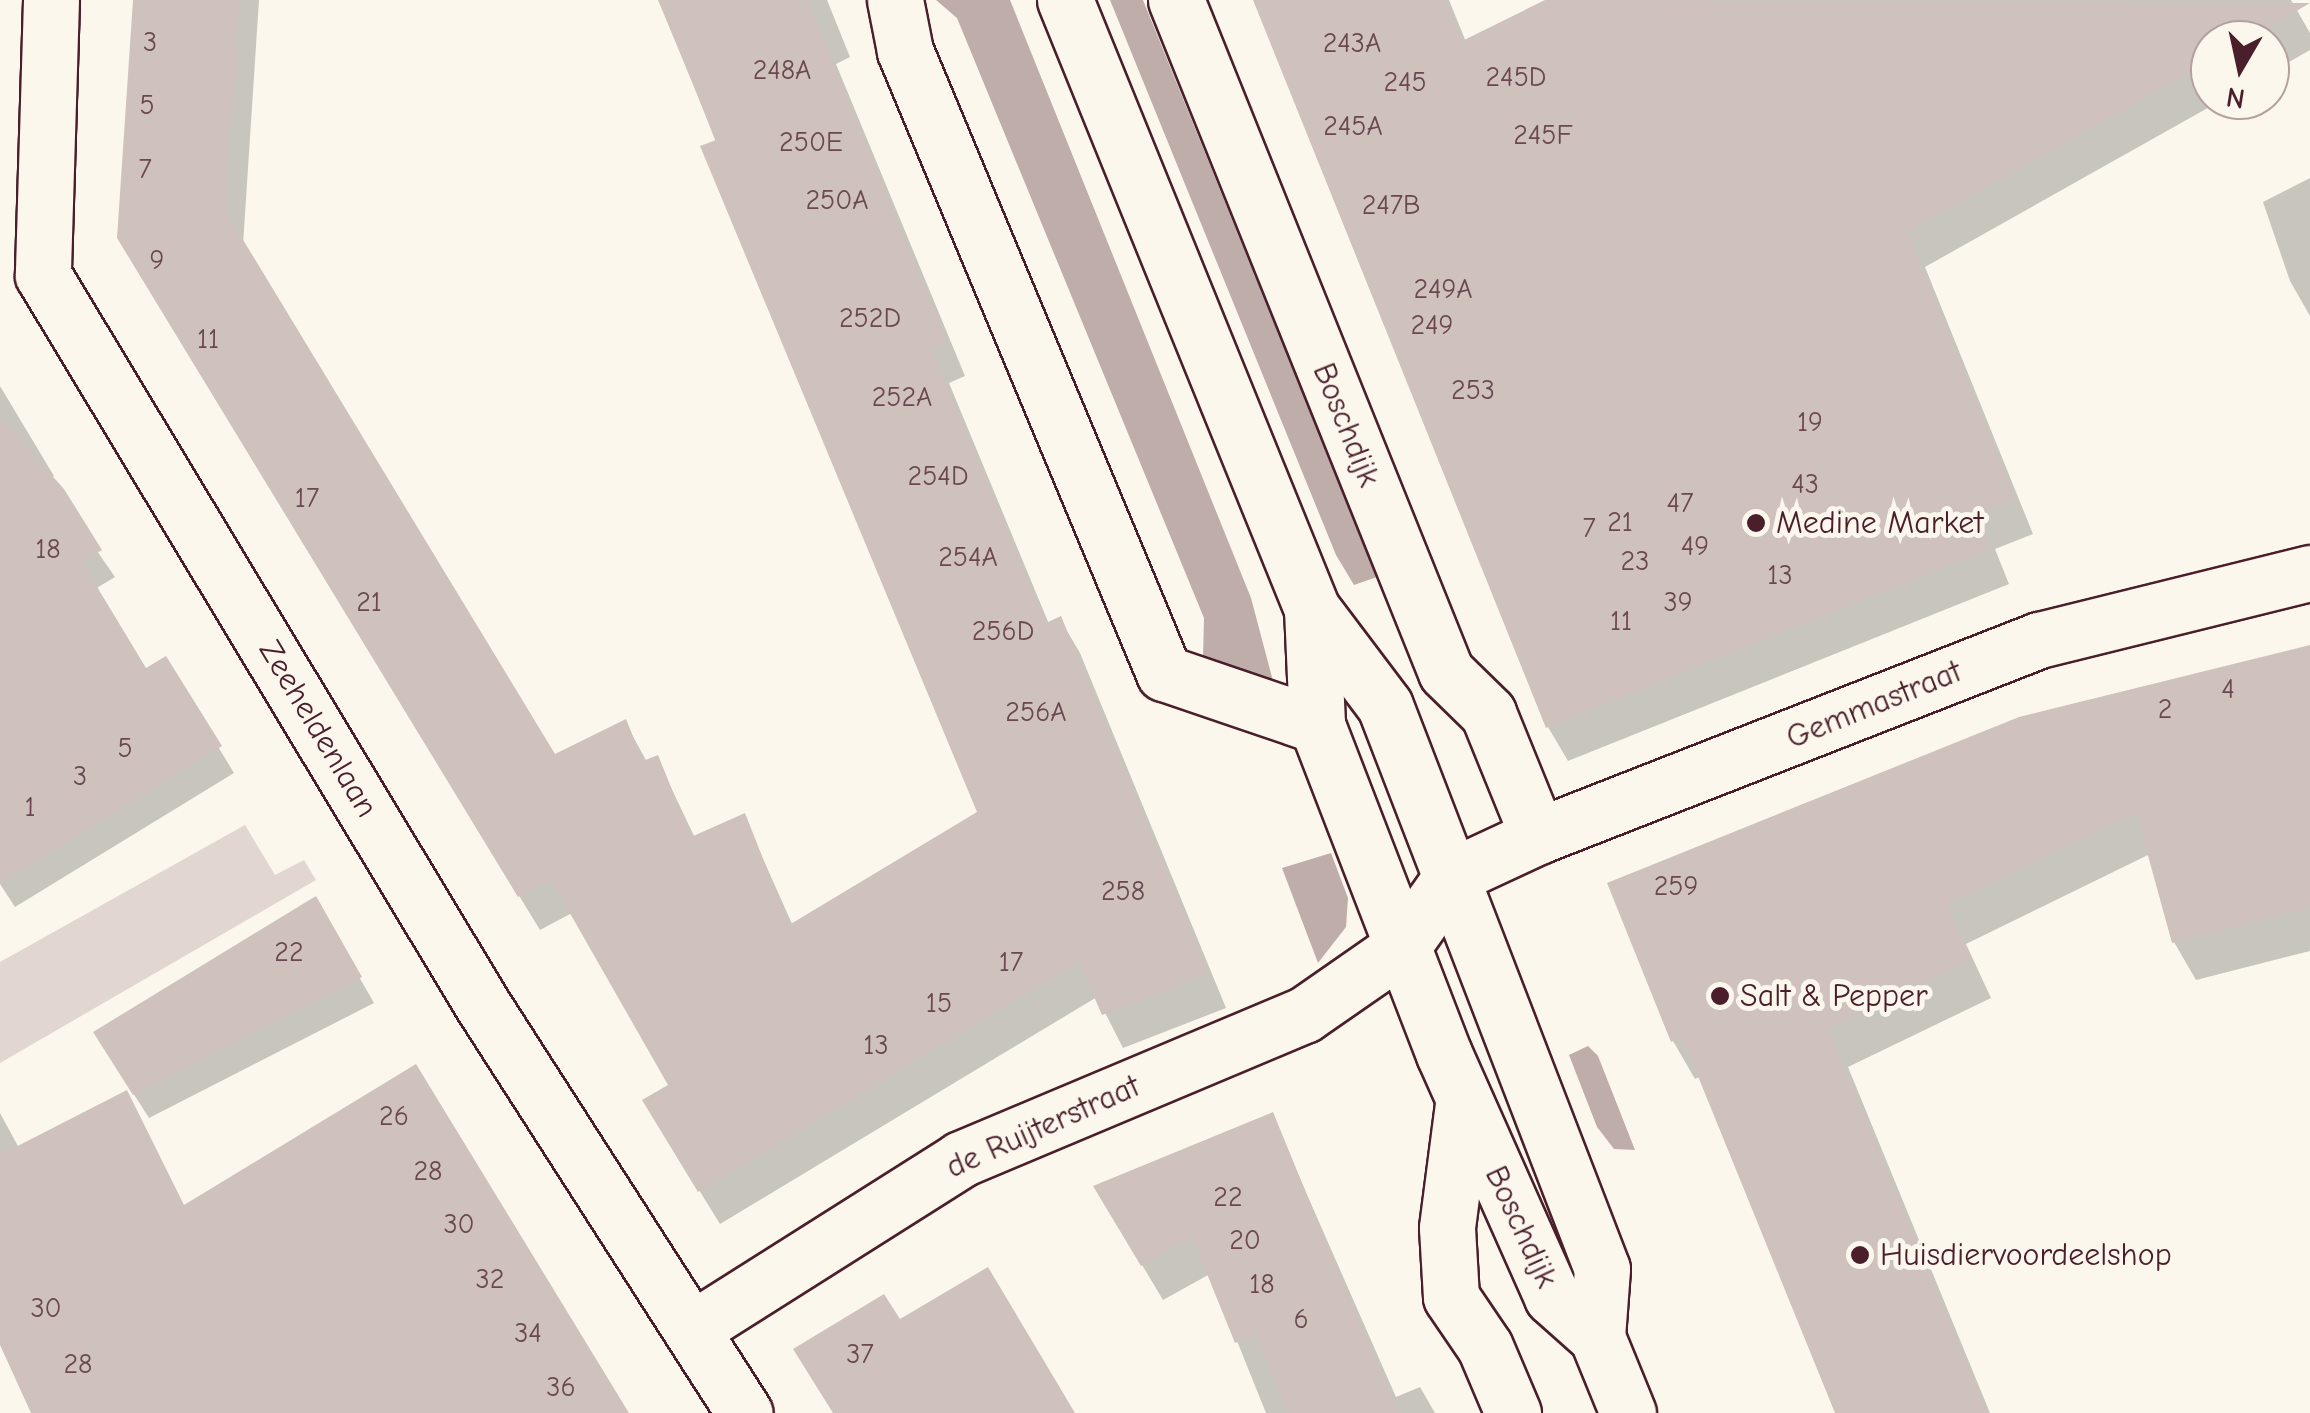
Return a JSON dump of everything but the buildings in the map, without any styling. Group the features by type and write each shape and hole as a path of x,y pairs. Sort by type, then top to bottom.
{"street":[{"name":"Zeeheldenlaan","path":"51,0 42,275 482,1004 694,1328 745,1413"},
{"path":"895,0 904,51 1164,673 1318,725"},
{"name":"Boschdijk","path":"1065,0 1312,608 1386,706 1602,1270 1596,1337"},
{"name":"Boschdijk","path":"1176,0 1446,672 1488,712 1538,836"},
{"name":"Gemmastraat","path":"1452,876 1538,836 2039,640 2310,573"},
{"name":"Boschdijk","path":"1312,608 1318,725 1402,947 1464,1104 1552,1297 1596,1337 1628,1413"},
{"path":"1402,947 1452,876"},
{"name":"de Ruijterstraat","path":"694,1328 961,1158 1304,1015 1402,947"},
{"name":"Boschdijk","path":"1464,1104 1447,1228 1451,1297 1485,1347 1513,1413"}],"shaded area":[{"path":"936,0 1010,0 1251,598 1273,681 1203,658 1204,618 957,18"},
{"path":"1110,0 1143,0 1377,577 1354,585 1336,555"},
{"path":"245,825 275,875 304,860 316,880 0,1063 0,962"},
{"path":"1331,853 1348,898 1346,927 1318,963 1282,868"},
{"path":"1588,1046 1598,1056 1635,1150 1614,1149 1597,1127 1569,1055"}],"place":[{"name":"Medine Market","path":"1756,523"},
{"name":"Salt & Pepper","path":"1720,996"},
{"name":"Huisdiervoordeelshop","path":"1860,1255"}]}
